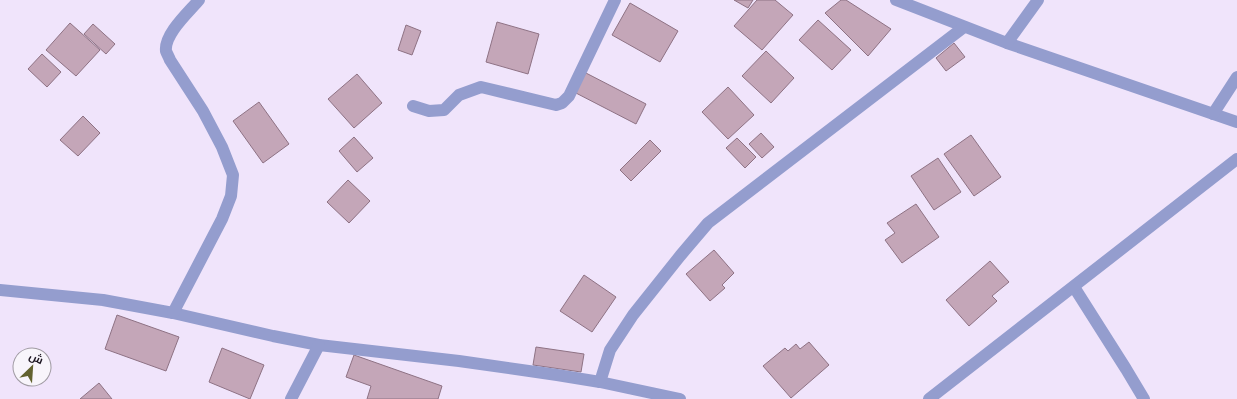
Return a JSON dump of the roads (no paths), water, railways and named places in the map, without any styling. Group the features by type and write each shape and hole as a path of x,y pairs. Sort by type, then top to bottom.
{"street":[{"path":"173,313 222,219 231,196 233,175 222,147 203,111 170,60 166,51 167,42 178,24 199,0"},
{"path":"413,106 430,111 444,110 459,95 481,87 556,105 562,103 568,96 615,0"},
{"path":"896,0 1007,43 1237,122"},
{"path":"1007,43 1038,0"},
{"path":"600,382 610,350 633,315 708,223 964,27"},
{"path":"1213,114 1237,77"},
{"path":"929,399 1237,159"},
{"path":"1074,287 1144,399"},
{"path":"0,290 103,300 173,313 319,345 459,361 600,382 680,399"},
{"path":"291,399 319,345"}]}
